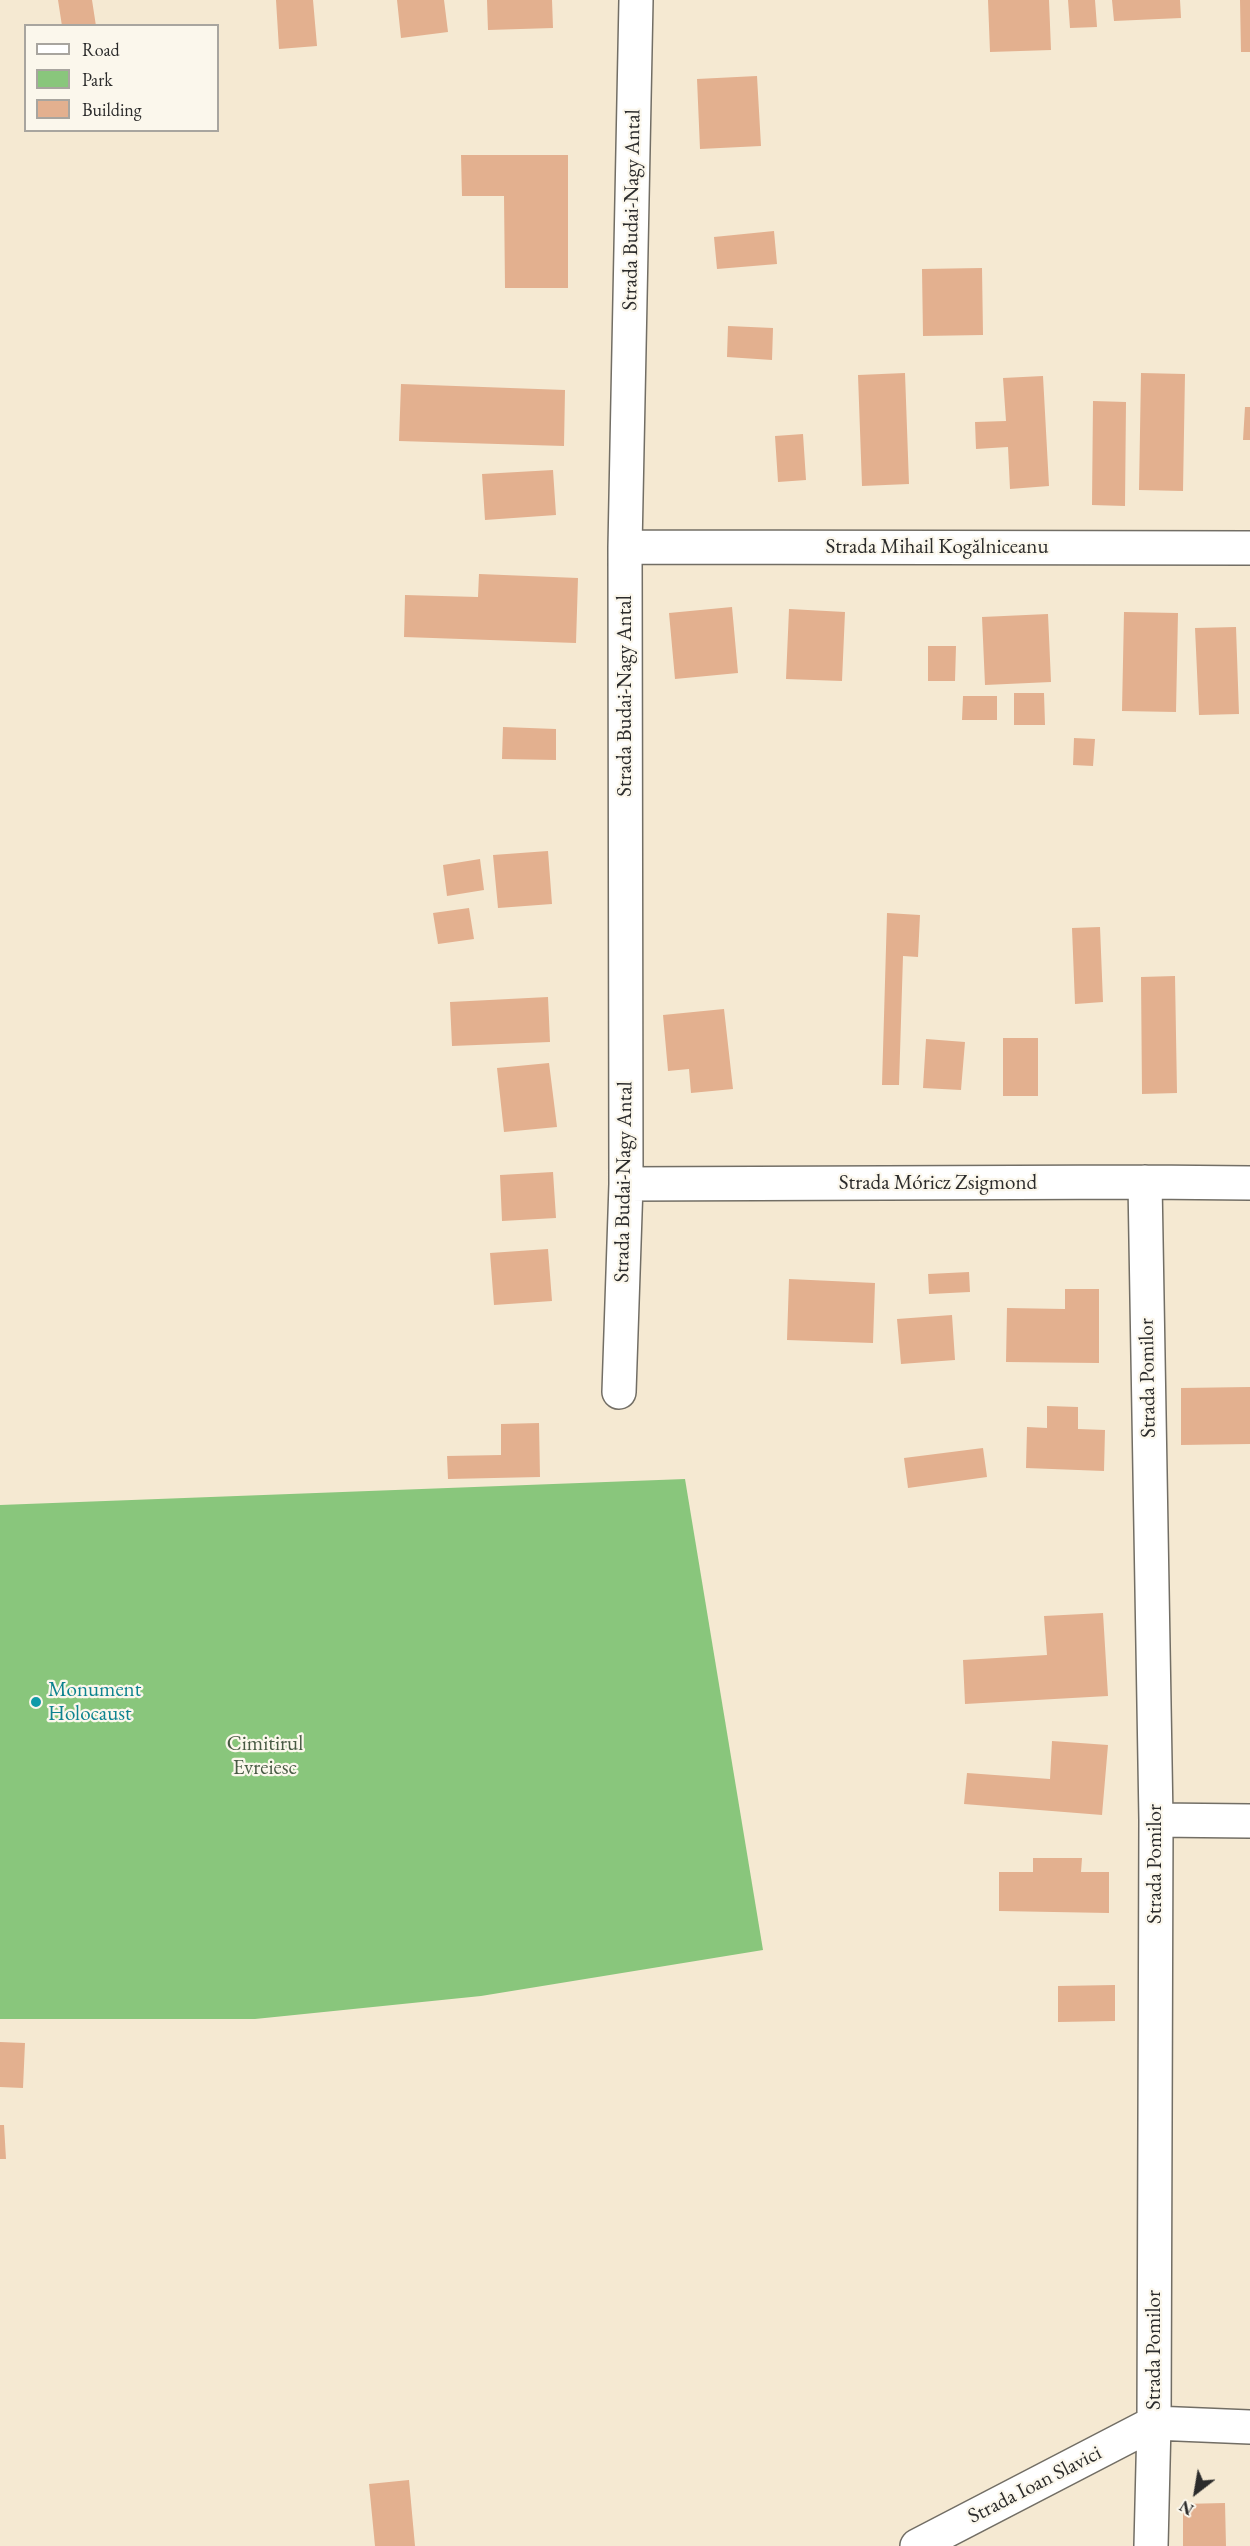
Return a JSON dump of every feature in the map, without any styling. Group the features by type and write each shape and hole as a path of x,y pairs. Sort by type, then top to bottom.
{"street":[{"name":"Strada Budai-Nagy Antal","path":"619,1392 626,1184 625,547 636,0"},
{"name":"Strada Mihail Kogălniceanu","path":"625,547 1250,548"},
{"name":"Strada Pomilor","path":"1145,1182 1156,1820 1154,2423 1151,2546"},
{"name":"Strada Móricz Zsigmond","path":"626,1184 1250,1183"},
{"path":"1156,1820 1250,1821"},
{"path":"1154,2423 1250,2427"},
{"name":"Strada Ioan Slavici","path":"917,2546 1154,2423"}],"green space":[{"name":"Cimitirul Evreiesc","path":"685,1479 763,1950 481,1996 255,2019 0,2019 0,1505"}],"building":[{"path":"58,0 92,0 96,24 62,24"},
{"path":"276,0 313,0 317,46 279,49"},
{"path":"397,0 444,0 448,32 401,38"},
{"path":"487,0 552,0 553,28 488,30"},
{"path":"988,0 1049,0 1051,50 990,52"},
{"path":"1068,0 1095,0 1097,27 1070,28"},
{"path":"1112,0 1180,0 1181,18 1114,21"},
{"path":"1240,0 1250,0 1250,52 1241,52"},
{"path":"757,76 761,146 700,149 697,79"},
{"path":"461,155 568,155 568,288 505,288 504,196 462,196"},
{"path":"774,231 777,264 717,269 714,237"},
{"path":"982,268 983,335 923,336 922,269"},
{"path":"728,326 773,328 772,360 727,357"},
{"path":"905,373 909,484 862,486 858,375"},
{"path":"1141,373 1185,374 1183,491 1139,490"},
{"path":"1043,376 1049,486 1010,489 1008,447 976,449 975,422 1006,421 1003,378"},
{"path":"401,384 565,390 564,446 399,441"},
{"path":"1093,401 1126,402 1125,506 1092,505"},
{"path":"1245,407 1250,407 1250,440 1243,440"},
{"path":"803,434 806,480 778,482 775,436"},
{"path":"553,470 556,515 485,520 482,474"},
{"path":"479,574 578,578 576,643 404,637 405,595 478,597"},
{"path":"732,607 738,673 675,679 669,613"},
{"path":"789,609 845,612 842,681 786,679"},
{"path":"1124,612 1178,613 1176,712 1122,711"},
{"path":"1048,614 1051,682 985,685 982,617"},
{"path":"1236,627 1239,714 1199,715 1195,628"},
{"path":"928,646 956,646 955,681 928,681"},
{"path":"1014,693 1044,693 1045,725 1014,725"},
{"path":"963,696 997,696 997,720 962,720"},
{"path":"503,727 556,729 556,760 502,759"},
{"path":"1074,738 1095,739 1093,766 1073,765"},
{"path":"548,851 552,904 498,908 493,855"},
{"path":"480,859 484,890 447,896 443,865"},
{"path":"469,908 474,939 438,944 433,913"},
{"path":"887,913 920,915 918,957 903,956 899,1085 882,1085"},
{"path":"1100,927 1103,1002 1075,1004 1072,928"},
{"path":"1175,976 1177,1093 1142,1094 1141,977"},
{"path":"548,997 550,1042 452,1046 450,1002"},
{"path":"724,1009 733,1089 691,1093 689,1069 668,1071 663,1015"},
{"path":"1003,1038 1038,1038 1038,1096 1003,1096"},
{"path":"926,1039 965,1042 961,1090 923,1088"},
{"path":"549,1063 557,1127 504,1132 497,1068"},
{"path":"553,1172 556,1218 502,1221 500,1175"},
{"path":"548,1249 552,1301 494,1305 490,1253"},
{"path":"969,1272 970,1292 929,1294 928,1274"},
{"path":"789,1279 875,1283 873,1343 787,1340"},
{"path":"1065,1289 1099,1289 1099,1363 1006,1362 1007,1308 1065,1309"},
{"path":"952,1315 955,1360 901,1364 897,1319"},
{"path":"1250,1387 1250,1444 1181,1445 1181,1388"},
{"path":"1047,1406 1078,1407 1078,1429 1105,1430 1104,1471 1026,1468 1027,1427 1047,1428"},
{"path":"539,1423 540,1477 448,1479 447,1456 501,1455 501,1424"},
{"path":"983,1448 987,1477 908,1488 904,1458"},
{"path":"1103,1613 1108,1696 965,1704 963,1660 1047,1655 1044,1616"},
{"path":"1052,1741 1108,1745 1102,1815 964,1804 967,1773 1050,1779"},
{"path":"1033,1858 1082,1858 1081,1872 1109,1872 1109,1913 999,1911 999,1872 1033,1872"},
{"path":"1115,1985 1115,2021 1058,2022 1058,1986"},
{"path":"0,2042 25,2043 23,2088 0,2087"},
{"path":"0,2125 4,2125 6,2159 0,2159"},
{"path":"409,2480 415,2546 375,2546 369,2484"},
{"path":"1225,2503 1226,2546 1183,2546 1183,2504"}],"place":[{"name":"Monument Holocaust","path":"36,1702"}]}
